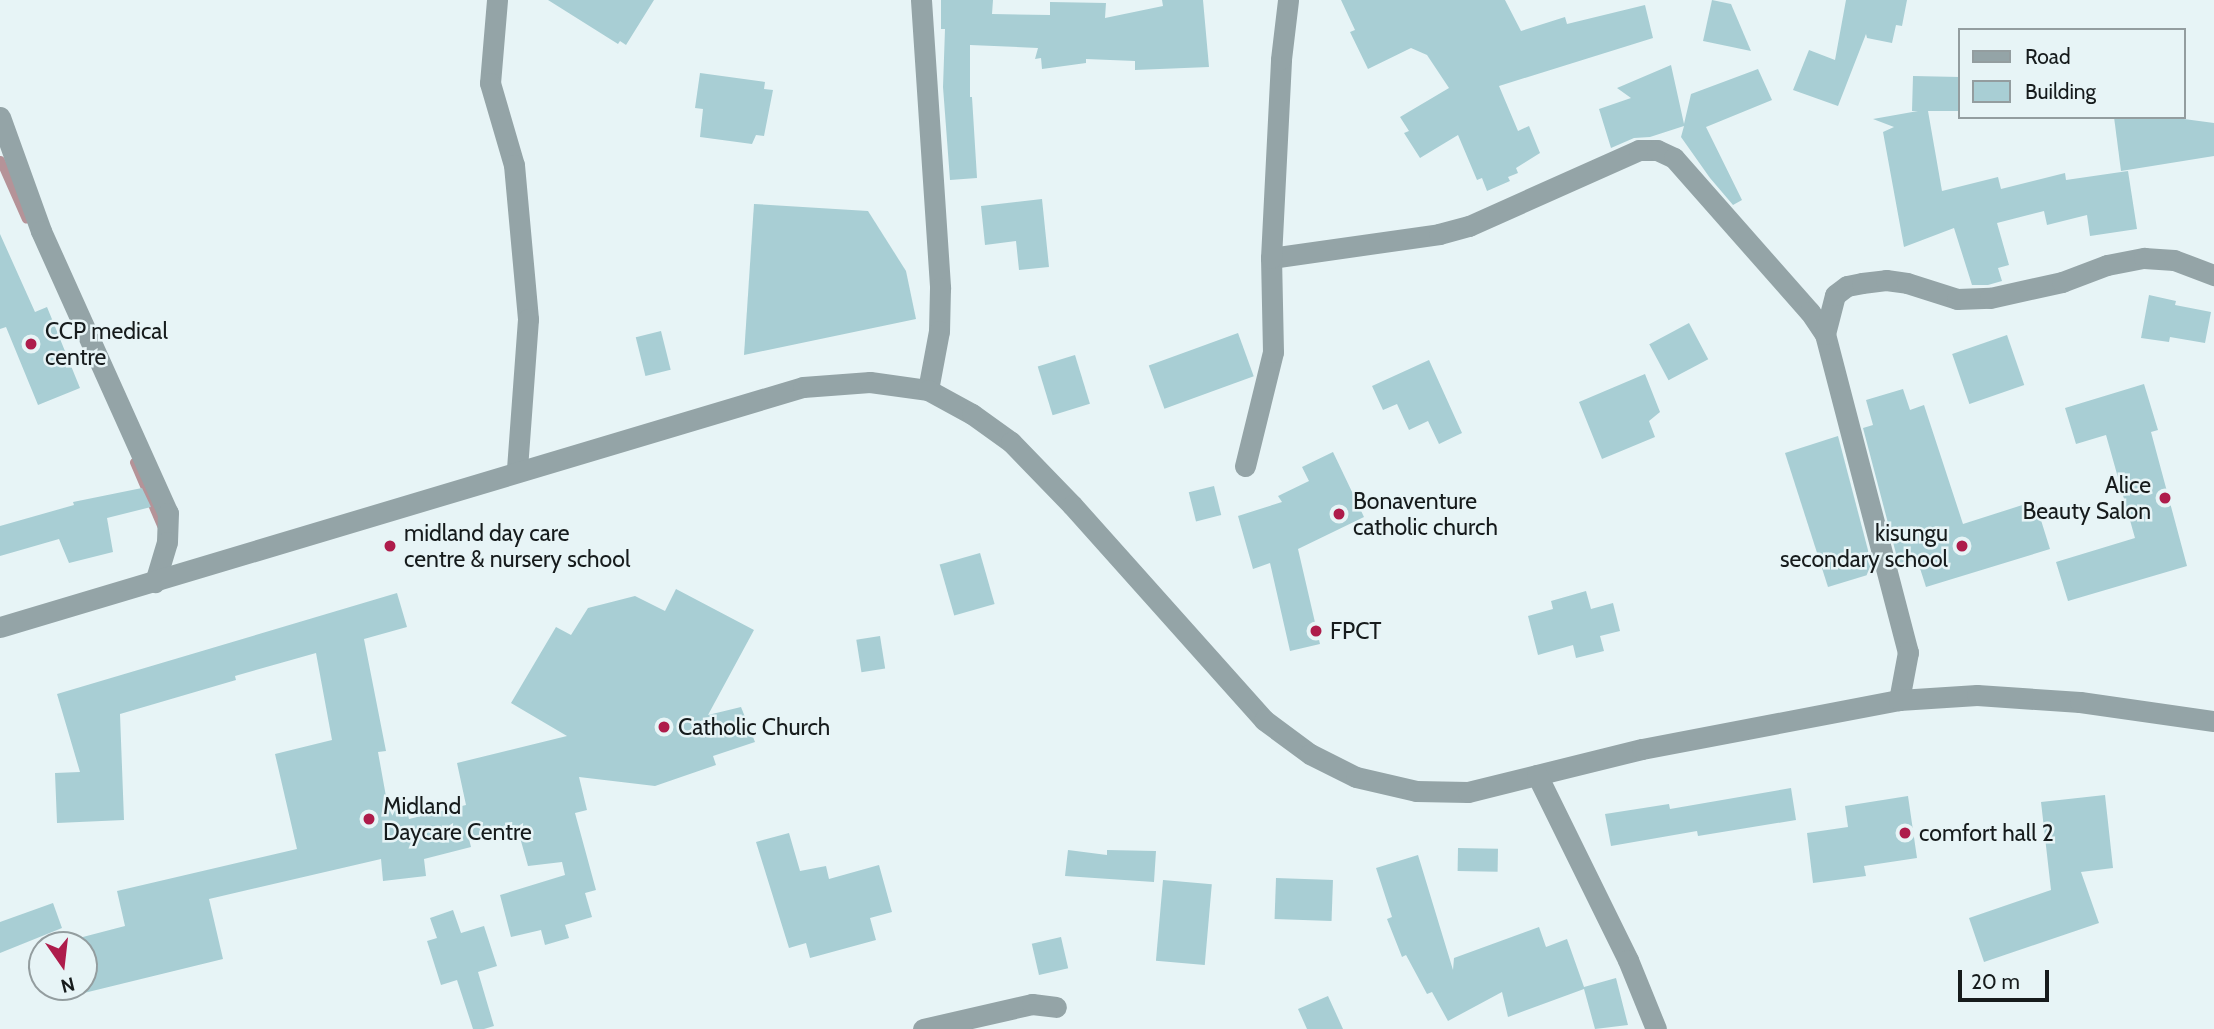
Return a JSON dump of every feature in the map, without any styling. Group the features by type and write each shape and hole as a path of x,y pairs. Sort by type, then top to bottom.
{"street":[{"path":"497,0 490,83 514,165 528,319 517,470"},
{"path":"921,0 940,288 939,331 928,390"},
{"path":"1245,466 1273,352 1271,258 1281,59 1288,0"},
{"path":"0,117 41,231 167,513 167,542 155,582"},
{"path":"1271,258 1439,234 1469,226 1639,150 1657,150 1674,158 1810,312 1825,334 1908,652 1899,700"},
{"path":"1825,334 1835,295 1847,286 1862,283 1886,280 1907,283 1957,299 1990,298 2062,282 2106,265 2144,258 2174,260 2214,275"},
{"path":"0,626 803,387 870,382 928,390 972,414 1011,442 1072,505 1264,720 1310,754 1356,777 1416,791 1468,792 1642,749 1899,700 1977,695 2067,701 2214,721"},
{"path":"1536,775 1628,960 1656,1029"},
{"path":"923,1029 1032,1004 1056,1007"}],"building":[{"path":"548,0 654,0 626,45 620,41 618,44"},
{"path":"941,0 993,0 992,14 1050,15 1050,2 1106,3 1105,18 1163,6 1162,0 1203,0 1209,67 1135,70 1135,61 1086,59 1086,63 1042,69 1041,58 1035,59 1038,48 970,45 970,97 977,178 950,180 943,87 945,29 941,29"},
{"path":"1341,0 1505,0 1521,31 1565,17 1567,24 1645,5 1653,38 1499,86 1518,131 1529,126 1540,153 1516,168 1518,173 1508,177 1510,181 1487,191 1482,178 1477,180 1458,135 1420,158 1404,133 1409,131 1400,117 1449,88 1427,55 1411,48 1368,69 1350,32 1355,30"},
{"path":"1712,0 1731,4 1751,51 1703,41"},
{"path":"1846,0 1907,0 1902,26 1896,25 1892,43 1867,38 1866,34 1838,106 1793,90 1809,50 1835,60"},
{"path":"1671,65 1684,124 1691,94 1758,69 1772,100 1706,127 1742,200 1733,205 1681,137 1684,126 1650,137 1634,138 1611,148 1599,109 1631,98 1617,88"},
{"path":"700,73 765,82 764,89 773,90 764,136 756,135 752,144 700,137 703,109 695,108"},
{"path":"1913,76 1958,77 1958,111 1928,111 1942,191 1998,177 2001,189 2065,173 2066,180 2128,171 2137,229 2090,236 2087,215 2047,225 2044,211 1997,223 2009,265 1998,268 2002,281 1988,285 1972,285 1954,228 1904,247 1883,132 1894,127 1873,119 1918,111 1912,111"},
{"path":"2114,119 2184,119 2214,123 2214,156 2121,171"},
{"path":"1042,199 1049,267 1019,270 1016,241 985,245 981,206"},
{"path":"754,204 868,211 906,271 916,319 744,355"},
{"name":"CCP medical centre","path":"0,234 35,312 47,307 80,388 38,405 6,327 0,329"},
{"path":"2149,295 2176,301 2175,305 2211,312 2205,343 2170,337 2169,342 2141,338"},
{"path":"1689,323 1708,359 1669,380 1649,344"},
{"path":"661,331 671,370 645,376 636,337"},
{"path":"1238,333 1254,376 1164,409 1149,365"},
{"path":"2007,335 2024,385 1969,404 1952,354"},
{"path":"1075,355 1090,404 1053,415 1038,366"},
{"path":"1429,360 1462,433 1439,444 1428,421 1409,430 1397,404 1383,410 1372,386"},
{"path":"1645,374 1660,412 1649,421 1655,437 1602,459 1579,402"},
{"path":"2144,384 2158,430 2151,432 2187,566 2068,601 2056,562 2135,538 2106,435 2076,444 2065,408"},
{"path":"1903,389 1910,410 1924,405 1963,524 2035,501 2050,549 1926,587 1917,559 1899,565 1863,428 1873,425 1866,400"},
{"path":"1838,436 1874,573 1828,587 1785,453"},
{"path":"1333,452 1364,517 1298,549 1320,644 1290,651 1270,563 1253,569 1238,516 1282,502 1278,496 1309,481 1302,467"},
{"path":"1214,486 1221,515 1196,521 1189,492"},
{"path":"142,488 151,507 107,518 113,552 69,563 59,539 0,556 0,526 74,505 73,502"},
{"path":"980,553 995,604 954,616 940,565"},
{"path":"676,589 754,630 708,715 741,707 755,742 713,756 716,765 655,786 579,777 587,810 575,813 596,890 585,893 592,917 565,925 569,938 545,945 541,930 511,937 500,895 565,875 562,862 528,866 517,827 469,839 471,847 424,859 426,876 383,881 381,859 209,899 223,959 98,990 98,933 125,926 117,891 297,849 275,754 332,740 316,653 235,676 236,680 120,714 124,820 57,823 55,773 80,772 57,694 397,593 407,627 364,639 386,751 378,752 387,802 404,798 409,819 466,805 457,763 567,736 511,703 556,627 571,635 588,608 635,596 665,611"},
{"path":"1586,591 1591,609 1613,603 1620,631 1600,636 1604,651 1576,658 1573,645 1538,655 1528,616 1553,609 1551,601"},
{"path":"880,636 885,669 861,672 856,640"},
{"path":"1791,788 1796,820 1698,836 1697,831 1611,846 1605,814 1669,804 1670,809"},
{"path":"2105,795 2113,868 2081,872 2099,923 1984,962 1969,918 2051,890 2041,802"},
{"path":"1908,796 1917,858 1864,866 1866,876 1813,883 1807,833 1848,827 1845,806"},
{"path":"789,833 800,871 826,866 829,879 879,865 892,912 870,918 876,940 810,958 806,943 789,948 756,842"},
{"path":"1458,848 1498,849 1498,872 1458,871"},
{"path":"1068,850 1107,855 1107,850 1156,851 1154,882 1065,876"},
{"path":"1418,855 1453,970 1454,958 1539,927 1546,947 1567,939 1584,987 1616,978 1628,1025 1595,1029 1584,989 1508,1017 1502,992 1448,1021 1432,992 1427,994 1406,955 1402,957 1387,919 1392,917 1376,868"},
{"path":"1276,878 1333,880 1332,921 1275,919"},
{"path":"1163,880 1212,884 1205,965 1156,961"},
{"path":"53,903 62,928 55,931 28,931 28,942 0,953 0,922"},
{"path":"453,910 461,933 484,926 497,966 478,972 494,1026 473,1029 457,980 441,985 427,941 437,938 430,918"},
{"path":"1061,937 1068,968 1039,975 1032,944"},
{"path":"1328,996 1343,1029 1307,1029 1298,1009"}],"waterway":[{"path":"0,160 26,219"},
{"path":"134,462 161,525"}],"place":[{"name":"CCP medical centre","path":"31,344"},
{"name":"Alice Beauty Salon","path":"2165,498"},
{"name":"Bonaventure catholic church","path":"1339,514"},
{"name":"midland day care centre & nursery school","path":"390,546"},
{"name":"kisungu secondary school","path":"1962,546"},
{"name":"FPCT","path":"1316,631"},
{"name":"Catholic Church","path":"664,727"},
{"name":"Midland Daycare Centre","path":"369,819"},
{"name":"comfort hall 2","path":"1905,833"}]}
